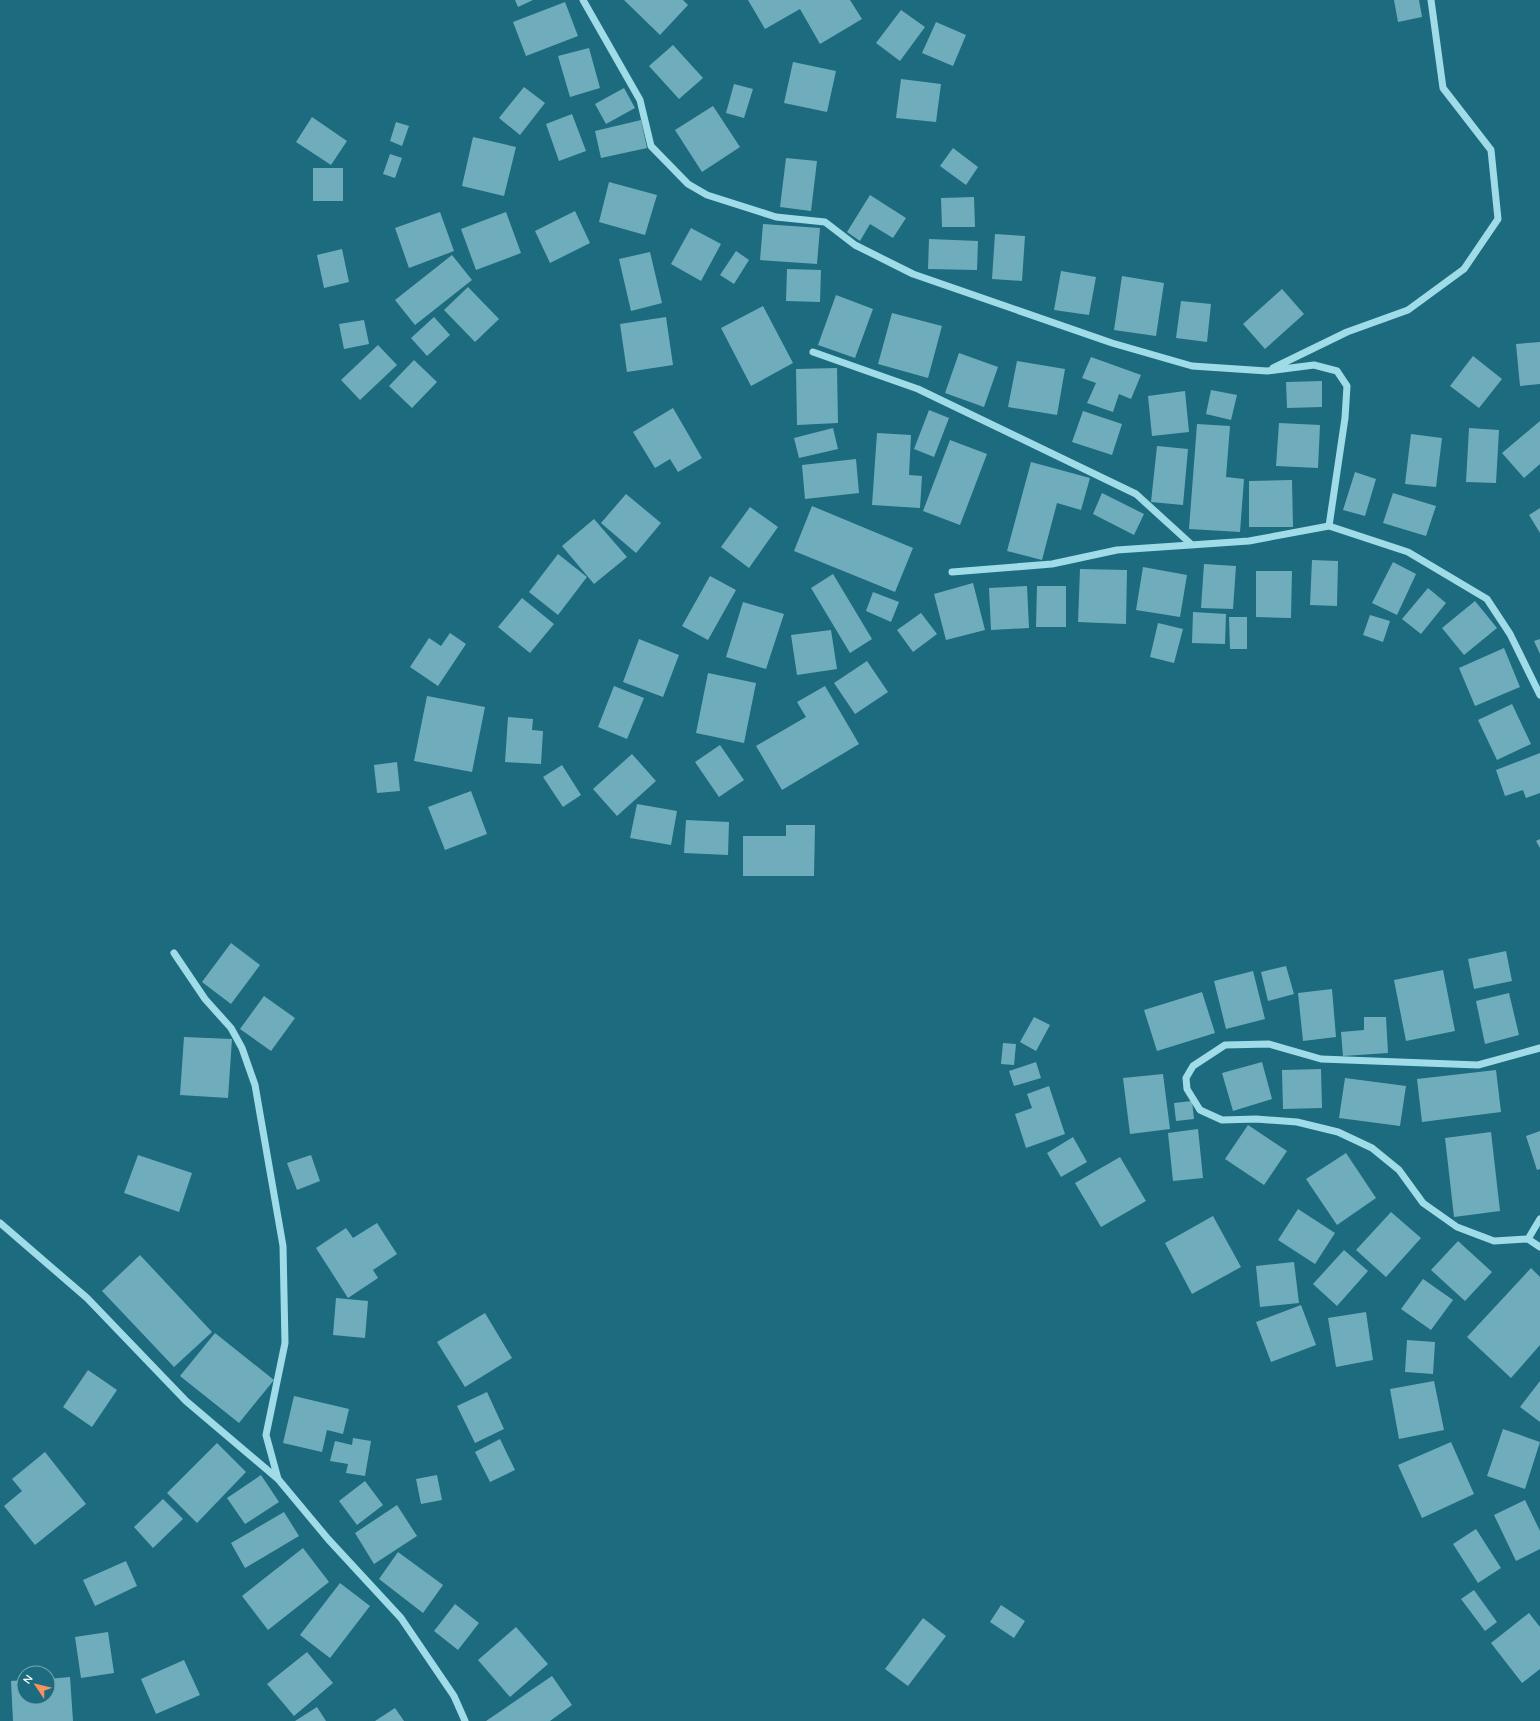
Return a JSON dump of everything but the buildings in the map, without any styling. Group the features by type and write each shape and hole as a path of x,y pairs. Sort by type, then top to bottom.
{"street":[{"path":"583,0 640,100 651,146 688,184 707,195 776,217 825,222 855,245 913,274 1112,343 1192,366 1268,371 1314,365 1336,371 1347,386 1345,418 1328,526"},
{"path":"1268,371 1347,332 1408,310 1464,269 1498,219 1491,150 1443,88 1431,0"},
{"path":"813,352 918,389 1136,494 1192,545"},
{"path":"952,572 1052,564 1117,550 1250,541 1328,526 1408,552 1487,599 1510,634 1540,695"},
{"path":"174,953 205,999 231,1028 242,1048 255,1085 283,1246 286,1343 266,1435 278,1479"},
{"path":"1540,1048 1478,1065 1320,1059 1269,1044 1225,1044 1194,1066 1186,1078 1187,1088 1200,1110 1222,1120 1256,1119 1297,1122 1338,1132 1372,1148 1399,1170 1423,1203 1457,1227 1494,1241 1528,1239 1540,1248"},
{"path":"1528,1239 1540,1219"},
{"path":"0,1223 87,1298 186,1401 278,1479 328,1539 401,1618 454,1696 465,1721"}]}
